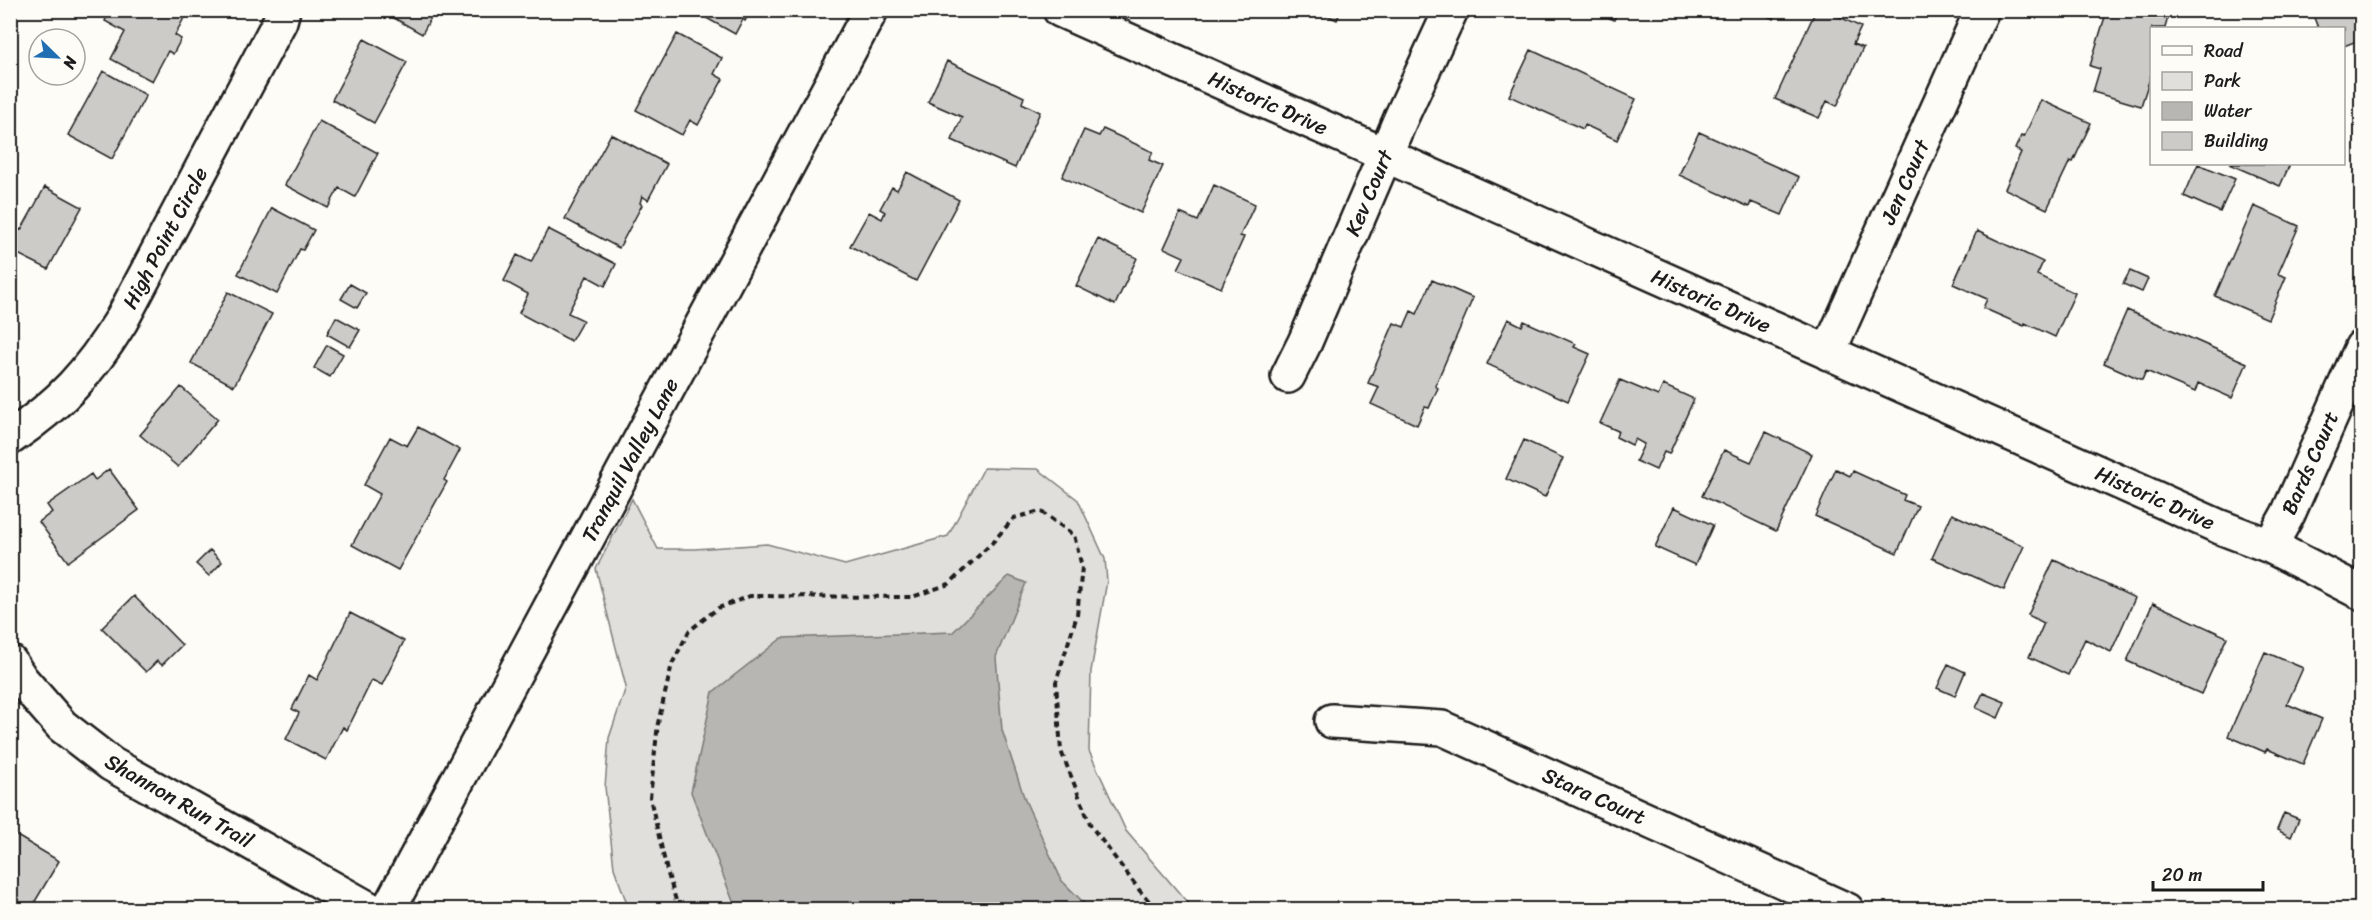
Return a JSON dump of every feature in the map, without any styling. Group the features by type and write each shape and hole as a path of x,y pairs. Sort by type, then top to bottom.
{"street":[{"name":"High Point Circle","path":"10,438 61,400 102,354 280,21 283,10"},
{"name":"Tranquil Valley Lane","path":"388,909 871,10"},
{"name":"Historic Drive","path":"1060,10 2220,527 2270,546 2361,593"},
{"name":"Kev Court","path":"1288,376 1451,10"},
{"name":"Jen Court","path":"1828,353 1982,10"},
{"name":"Bards Court","path":"2270,546 2288,514 2361,347"},
{"name":"Shannon Run Trail","path":"10,662 21,679 62,726 111,764 371,909"},
{"name":"Stara Court","path":"1332,721 1442,728 1847,909"}],"path":[{"path":"680,909 667,871 650,798 658,723 672,664 689,631 718,608 750,596 912,597 949,584 991,544 1014,518 1040,511 1074,535 1082,567 1077,615 1056,682 1061,751 1091,826 1140,891 1157,909"}],"green space":[{"path":"984,468 1038,469 1078,500 1105,559 1107,581 1091,671 1089,751 1126,831 1193,909 629,909 614,868 605,787 609,738 626,687 596,569 632,499 658,549 767,544 845,565 948,536"}],"water":[{"path":"1009,576 1026,583 996,657 1002,730 1025,800 1062,881 1090,909 736,909 691,792 713,692 782,638 953,632"}],"building":[{"path":"110,10 171,10 184,18 175,35 181,39 173,54 168,51 152,81 111,59 125,32 105,21"},
{"path":"380,10 435,10 422,34"},
{"path":"692,10 751,10 735,34"},
{"path":"1316,10 1341,10 1337,20"},
{"path":"1593,10 1618,10 1614,20"},
{"path":"1754,10 1778,10 1774,19"},
{"path":"1816,10 1825,10 1861,27 1853,44 1863,48 1837,106 1827,101 1819,118 1775,99"},
{"path":"2107,10 2170,10 2165,27 2150,27 2150,78 2141,106 2093,92 2100,69 2090,66"},
{"path":"2311,10 2362,10 2362,39 2345,46 2345,27 2318,27"},
{"path":"677,34 722,58 714,74 723,79 698,125 690,120 682,135 636,110"},
{"path":"364,39 407,62 374,123 332,100"},
{"path":"1531,50 1636,99 1617,140 1585,125 1583,129 1509,96"},
{"path":"947,61 1024,97 1022,103 1040,112 1015,168 952,140 962,117 928,102"},
{"path":"103,71 146,95 112,159 68,135"},
{"path":"2041,100 2091,123 2047,209 2005,189 2021,152 2015,149 2021,136 2024,137"},
{"path":"319,121 378,153 355,197 339,188 328,208 285,185"},
{"path":"1103,129 1153,152 1149,160 1163,166 1141,213 1062,177 1084,130 1099,136"},
{"path":"1699,132 1799,177 1782,215 1751,202 1749,207 1679,175"},
{"path":"611,134 667,164 648,200 642,196 640,203 642,205 619,248 565,219"},
{"path":"2198,165 2235,179 2220,212 2184,196"},
{"path":"2231,165 2290,165 2280,186"},
{"path":"907,172 959,200 916,281 850,246 869,212 882,219 885,212 880,209 892,187 897,190"},
{"path":"1214,185 1255,204 1240,236 1244,237 1221,288 1178,269 1184,257 1164,248 1180,213 1198,221"},
{"path":"45,187 82,207 48,269 10,250 10,244 19,229 21,230"},
{"path":"2254,206 2299,226 2278,274 2286,277 2268,319 2215,296"},
{"path":"272,208 314,230 303,250 300,249 277,294 238,274"},
{"path":"548,229 616,264 605,286 587,276 568,313 583,320 571,341 519,313 528,294 504,281 517,255 531,262"},
{"path":"1977,231 2043,262 2037,275 2075,293 2055,337 1983,308 1987,299 1953,284"},
{"path":"1098,239 1137,258 1115,305 1076,286"},
{"path":"2130,271 2148,279 2142,292 2123,284"},
{"path":"1432,280 1473,298 1435,386 1438,388 1429,408 1425,407 1417,425 1371,404 1379,387 1368,383 1394,323 1404,327 1411,311 1417,314"},
{"path":"350,284 366,293 357,308 341,299"},
{"path":"228,292 272,314 234,386 191,363"},
{"path":"2127,310 2247,363 2232,398 2198,383 2195,392 2146,371 2142,380 2104,363"},
{"path":"336,317 360,330 350,347 327,334"},
{"path":"1508,319 1522,326 1524,321 1576,344 1574,347 1590,354 1568,401 1487,364"},
{"path":"327,345 343,354 330,377 314,368"},
{"path":"1620,380 1658,396 1663,385 1694,399 1669,454 1664,452 1656,470 1636,461 1644,444 1635,439 1632,445 1616,437 1618,431 1600,423"},
{"path":"181,387 218,419 178,467 140,435"},
{"path":"418,427 460,450 444,480 447,482 398,570 352,545 380,494 364,485 390,437 407,446"},
{"path":"1766,432 1812,454 1776,531 1702,496 1724,450 1751,462"},
{"path":"1524,440 1563,458 1545,497 1506,479"},
{"path":"109,469 139,510 68,562 39,522 52,512 47,505 91,474 95,480"},
{"path":"1836,469 1850,476 1853,471 1905,495 1903,500 1918,506 1897,553 1815,516"},
{"path":"1674,507 1713,525 1695,565 1655,547"},
{"path":"1952,514 2024,546 2004,590 1932,558"},
{"path":"210,550 222,562 209,576 196,564"},
{"path":"2054,560 2135,598 2111,652 2085,639 2068,675 2029,657 2044,623 2028,615"},
{"path":"134,596 182,645 162,665 157,661 146,672 102,628"},
{"path":"2153,603 2227,637 2201,694 2127,661"},
{"path":"350,613 404,641 382,685 372,680 347,730 343,727 326,760 286,739 299,713 292,709 309,675 317,680"},
{"path":"2265,652 2303,668 2287,704 2322,719 2303,764 2267,749 2265,752 2228,736"},
{"path":"1948,664 1965,672 1955,696 1937,688"},
{"path":"1983,693 2005,702 1998,718 1976,708"},
{"path":"2284,813 2299,819 2291,837 2277,830"},
{"path":"12,833 59,861 30,910 10,910 10,835"}]}
